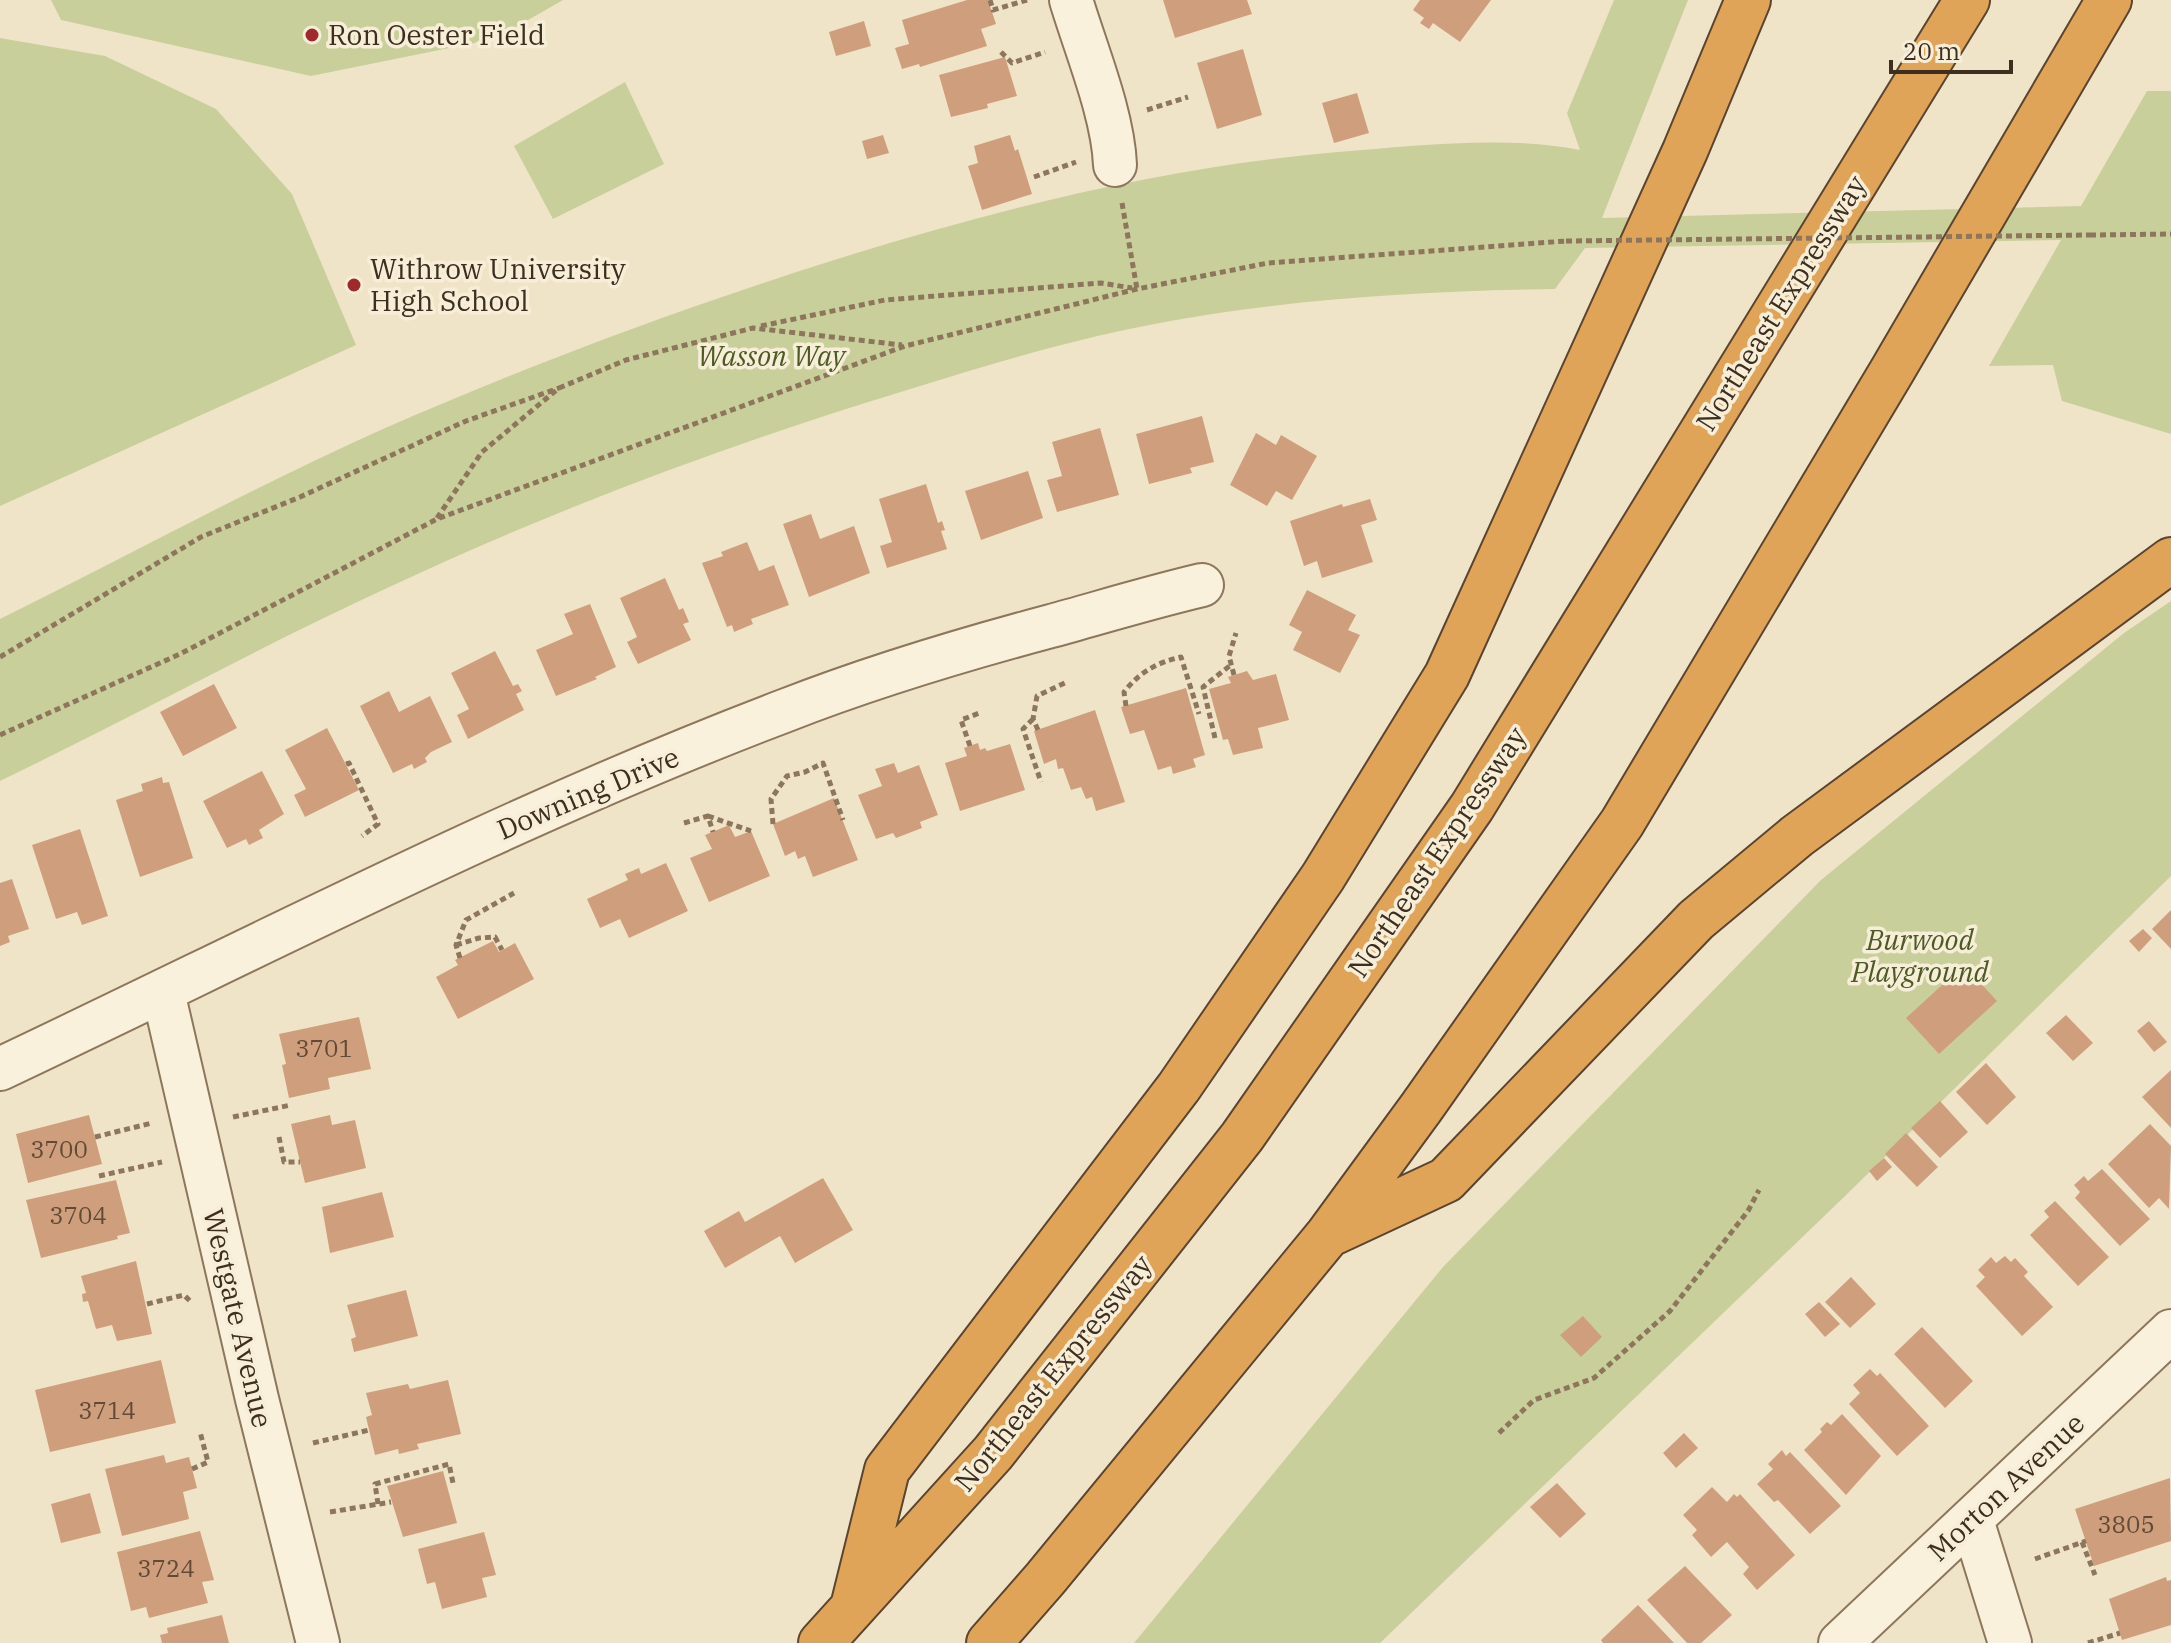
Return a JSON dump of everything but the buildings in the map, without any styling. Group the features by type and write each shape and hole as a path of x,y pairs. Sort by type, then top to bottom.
{"highway":[{"path":"854,1607 887,1470 1179,1087 1323,877 1447,675 1679,166 1748,0"},
{"name":"Northeast Expressway","path":"821,1643 993,1453 1242,1137 1472,807 1967,0"},
{"path":"989,1643 1056,1567 1328,1235 1622,823 2109,0"},
{"path":"1328,1235 1446,1180 1696,920 1797,836 2171,560"}],"street":[{"path":"1071,0 1115,150 1098,163"},
{"name":"Downing Drive","path":"0,1069 312,917 537,813 782,711 960,650 1140,599 1202,585"},
{"name":"Westgate Avenue","path":"163,992 174,1125 318,1643"},
{"name":"Morton Avenue","path":"1840,1643 2171,1331"},
{"path":"1972,1520 2010,1643"}],"path":[{"path":"990,0 993,10 1027,0"},
{"path":"1001,52 1012,63 1050,51"},
{"path":"1144,111 1188,97"},
{"path":"1034,177 1098,163 1137,289"},
{"path":"0,735 180,654 437,519 905,346 1137,289 1268,263 1566,241 2171,234"},
{"path":"0,657 201,537 300,497 466,421 626,360 753,328 885,300 1101,283 1137,289"},
{"path":"753,328 905,346"},
{"path":"437,519 482,452 559,388"},
{"path":"1234,675 1229,656 1236,633"},
{"path":"1126,706 1124,692 1138,675 1160,662 1181,657 1199,714"},
{"path":"1215,738 1203,687 1232,664"},
{"path":"1038,730 1033,719 1037,696 1067,682"},
{"path":"970,746 961,720 982,712"},
{"path":"1033,719 1023,729 1041,782"},
{"path":"346,764 349,763 378,824 362,836"},
{"path":"773,824 771,799 787,776 823,763 843,820"},
{"path":"708,816 713,832"},
{"path":"684,823 708,816 751,831"},
{"path":"460,958 456,945 466,920 514,893"},
{"path":"456,945 495,937 502,950"},
{"path":"95,1137 291,1105"},
{"path":"279,1137 284,1162 300,1162"},
{"path":"99,1176 163,1162"},
{"path":"1499,1433 1534,1400 1594,1378 1670,1311 1748,1211 1759,1190"},
{"path":"147,1304 184,1295 201,1310"},
{"path":"313,1443 369,1430"},
{"path":"192,1469 208,1462 200,1432"},
{"path":"378,1504 375,1484 449,1464 453,1483"},
{"path":"330,1512 391,1502"},
{"path":"2035,1559 2084,1541 2095,1575"},
{"path":"2088,1643 2120,1633"}],"green space":[{"name":"Ron Oester Field","path":"51,0 563,0 516,27 474,43 311,76 61,20"},
{"name":"Wasson Way","path":"1614,0 1688,0 1602,218 2081,206 2147,91 2171,91 2171,434 2062,401 2053,365 1989,366 2061,240 1585,248 1555,289 1365,297 1271,306 1176,320 1005,360 772,434 576,506 448,560 288,636 0,781 0,619 286,474 438,405 661,318 831,261 1018,208 1145,179 1338,152 1491,142 1580,150 1567,113"},
{"path":"0,38 105,56 216,109 292,194 356,345 0,506"},
{"path":"625,82 664,164 553,219 514,146"},
{"name":"Burwood Playground","path":"2171,601 2171,876 1843,1198 1380,1643 1134,1643 1443,1267 1821,880 2124,633"}],"place":[{"name":"Ron Oester Field","path":"312,35"},
{"name":"Withrow University High School","path":"354,285"}]}
